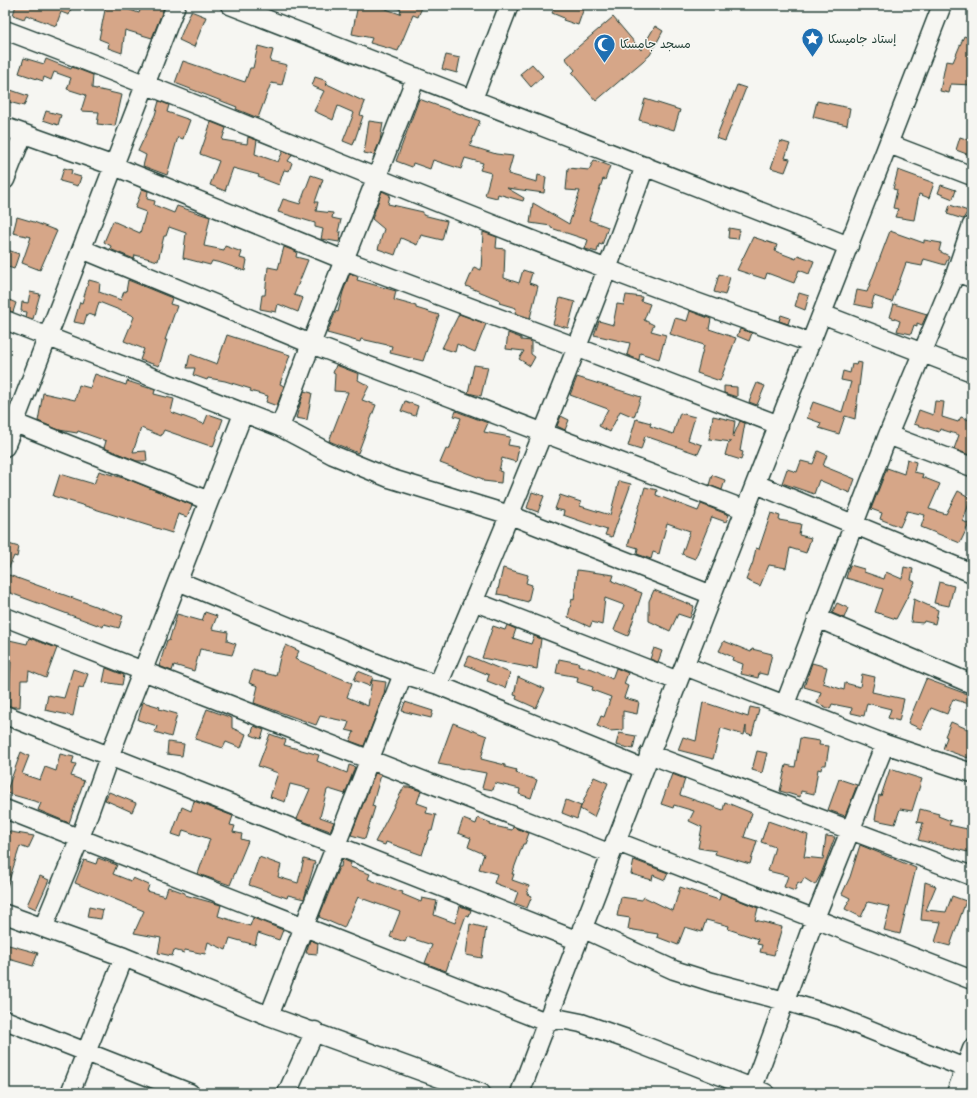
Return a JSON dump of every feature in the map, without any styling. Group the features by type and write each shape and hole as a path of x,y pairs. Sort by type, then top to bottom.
{"street":[{"path":"5,447 10,421 47,337 176,5"},
{"path":"230,5 262,11 416,78 474,99 849,246"},
{"path":"474,99 509,5"},
{"path":"520,1093 579,934 682,674 942,5"},
{"path":"5,30 146,83 377,178 608,269 811,343"},
{"path":"280,428 311,344 416,78"},
{"path":"5,127 114,166 344,260 576,346 779,425"},
{"path":"5,180 23,134"},
{"path":"888,144 972,176"},
{"path":"438,685 510,515 576,346 608,269 645,166"},
{"path":"784,704 888,434 922,352 964,275 972,225"},
{"path":"82,249 311,344 543,431 746,510"},
{"path":"822,314 972,372"},
{"path":"5,320 280,428 333,455 389,478 510,515 712,595"},
{"path":"43,928 80,838 109,757 243,414"},
{"path":"10,421 209,501"},
{"path":"888,434 972,467"},
{"path":"756,484 972,573"},
{"path":"178,581 403,674 438,685 647,762 852,830 972,876"},
{"path":"473,601 682,674 784,704 885,744 972,773"},
{"path":"5,617 368,760 613,848 815,918 972,980"},
{"path":"816,618 972,684"},
{"path":"269,1016 305,927 368,760 403,674"},
{"path":"5,716 336,846 674,970 838,1017 968,1070"},
{"path":"5,809 546,1022 561,1019 581,1023 628,1039 756,1091 785,1001 815,918 852,830 885,744"},
{"path":"5,914 124,957 269,1016 315,1031 481,1093"},
{"path":"70,1093 124,957"},
{"path":"5,1020 86,1051 166,1089 190,1093"},
{"path":"287,1093 315,1031"},
{"path":"956,1093 968,1070 972,1049"}],"building":[{"path":"16,5 72,5 69,15 61,12 56,26 26,15 24,19 13,15"},
{"path":"106,5 115,5 139,13 142,5 165,5 152,38 125,30 122,53 108,48 109,43 99,39"},
{"path":"358,5 375,5 400,14 401,10 390,5 423,5 418,17 413,15 398,51 370,43 372,38 352,34"},
{"path":"556,5 585,5 578,25 563,20 564,18 552,13"},
{"path":"191,11 206,17 194,47 179,40"},
{"path":"613,17 641,50 655,26 663,31 650,55 596,101 572,73 575,70 565,58"},
{"path":"964,36 972,39 972,60 968,69 972,69 972,85 951,84 949,93 940,91 946,61 953,62"},
{"path":"258,46 273,50 270,61 287,65 282,85 271,83 258,118 236,109 237,107 175,83 183,61 245,82 250,68 253,68"},
{"path":"446,55 460,58 457,73 442,69"},
{"path":"24,58 44,64 46,59 71,69 72,67 93,75 92,88 122,95 115,126 97,124 99,112 81,111 86,95 67,89 71,78 54,72 51,80 44,77 43,81 19,73"},
{"path":"532,64 543,76 531,87 520,74"},
{"path":"315,77 327,81 326,86 327,84 365,102 360,115 363,116 353,145 343,141 354,113 338,106 333,120 314,111 324,91 312,86"},
{"path":"737,85 746,88 725,141 716,138"},
{"path":"5,88 28,96 24,106 5,101"},
{"path":"419,99 480,121 470,146 496,154 513,156 508,174 537,182 538,175 546,177 544,193 507,188 524,198 523,201 498,194 497,198 485,195 491,173 480,170 483,163 465,158 461,169 433,160 430,169 413,163 412,167 396,161"},
{"path":"645,99 680,110 674,130 639,120"},
{"path":"159,101 169,105 167,112 190,120 183,139 178,137 167,175 143,166 146,155 138,151 155,115"},
{"path":"817,101 850,108 847,125 813,117"},
{"path":"46,111 61,115 58,125 43,120"},
{"path":"369,121 383,123 380,141 374,155 364,153"},
{"path":"211,122 226,128 222,140 247,144 248,137 257,140 255,154 278,162 283,151 292,155 288,161 292,163 289,171 284,170 279,185 258,177 259,175 233,168 225,191 210,185 219,161 200,154"},
{"path":"960,137 972,141 972,156 956,150"},
{"path":"780,141 790,144 785,158 790,159 785,172 771,168"},
{"path":"594,160 610,166 605,180 603,179 589,220 608,227 602,245 599,244 597,252 585,249 588,240 551,228 551,226 530,223 533,203 569,224 580,191 566,190 568,168 589,170"},
{"path":"64,168 72,170 71,174 81,177 78,186 60,181"},
{"path":"898,170 934,183 929,198 919,194 914,220 895,217 898,209 893,208 897,190 893,189"},
{"path":"311,175 323,179 315,202 318,202 316,211 333,213 332,218 341,220 338,232 341,232 339,242 321,239 323,229 315,227 315,223 278,212 283,199 300,204"},
{"path":"941,185 956,190 953,199 938,193"},
{"path":"142,189 148,191 147,199 155,201 154,205 174,213 177,206 210,217 204,246 224,250 225,246 242,252 240,258 247,260 245,271 212,261 210,265 183,258 186,233 169,227 166,236 164,236 158,261 135,255 134,259 110,249 111,246 104,242 113,221 140,233 146,212 135,208"},
{"path":"382,191 390,195 388,204 423,212 423,215 447,221 442,240 421,235 417,245 401,238 395,255 378,249 384,229 372,219"},
{"path":"950,205 968,211 963,219 947,214"},
{"path":"17,217 57,231 40,270 22,263 31,237 13,233"},
{"path":"729,228 740,230 738,239 728,238"},
{"path":"890,231 924,243 924,240 941,243 939,251 949,256 945,265 924,259 922,266 906,263 892,302 874,296 871,308 854,304 857,290 867,292"},
{"path":"483,232 497,237 496,248 505,249 504,278 519,283 523,270 532,273 529,283 538,286 530,318 515,313 516,308 499,303 500,300 466,286 474,267 481,270"},
{"path":"753,237 777,245 775,251 796,259 798,255 814,261 809,274 799,270 794,283 767,273 765,279 737,270"},
{"path":"284,247 297,252 296,257 308,260 294,295 303,298 298,312 278,304 276,312 260,309 262,295 265,295 268,267 278,269"},
{"path":"5,249 19,254 14,269 5,266"},
{"path":"350,273 358,277 357,280 396,291 394,300 416,306 416,308 439,315 423,361 390,353 392,346 361,339 360,342 327,333 336,311 338,312"},
{"path":"719,274 730,277 725,295 714,292"},
{"path":"89,280 100,283 99,292 121,300 124,291 126,292 128,280 172,298 170,304 177,306 165,340 167,340 159,366 140,360 144,349 124,341 134,317 132,315 99,302 95,316 87,314 84,324 74,322"},
{"path":"30,292 40,294 33,319 26,317 27,312 21,311 22,302 28,303"},
{"path":"799,293 809,296 805,310 795,306"},
{"path":"626,295 642,297 641,301 650,304 644,320 654,325 651,331 666,335 659,359 640,353 639,360 627,355 630,343 594,335 599,321 613,325 617,304 624,305"},
{"path":"5,298 16,303 13,312 5,310"},
{"path":"560,298 575,302 568,328 553,324"},
{"path":"894,304 927,314 922,325 917,323 917,326 914,325 911,334 897,331 900,321 890,317"},
{"path":"690,311 711,319 709,329 736,338 720,381 697,373 704,345 670,334 675,318 687,321"},
{"path":"459,314 486,324 475,352 457,344 455,352 442,348"},
{"path":"781,315 790,318 788,324 779,321"},
{"path":"740,329 752,333 749,341 737,336"},
{"path":"508,333 521,338 521,340 531,341 531,354 535,357 530,366 519,359 524,351 506,349"},
{"path":"227,335 290,355 280,384 284,386 277,406 266,402 268,396 250,391 251,389 225,381 208,378 207,380 193,375 195,368 187,368 190,354 217,364"},
{"path":"857,362 862,363 855,419 845,416 839,434 819,428 821,423 807,418 813,402 842,412 851,382 841,380 843,371 850,373 852,364 856,365"},
{"path":"336,365 359,374 358,380 369,386 362,400 376,405 358,453 329,441 348,392 334,391 335,374 333,373"},
{"path":"474,365 488,367 481,396 468,393"},
{"path":"95,374 126,385 127,381 155,390 154,394 174,399 171,412 204,424 208,414 223,419 213,447 164,430 161,436 141,428 133,452 146,451 147,461 137,461 104,448 106,441 78,431 77,433 59,430 38,421 43,393 75,400 79,385 90,388"},
{"path":"577,377 641,397 634,417 620,411 610,432 599,426 608,409 570,395"},
{"path":"757,383 765,386 757,405 749,402"},
{"path":"724,386 737,387 737,397 724,393"},
{"path":"304,391 312,393 307,420 296,418"},
{"path":"405,401 418,406 415,416 401,411"},
{"path":"935,401 944,402 942,417 958,422 961,417 972,421 972,456 954,449 959,435 940,429 939,432 914,424 919,410 933,415"},
{"path":"456,411 488,423 484,432 510,437 508,445 519,447 516,462 502,458 499,471 502,472 501,483 483,481 483,479 440,463 446,449 449,450 461,418 454,416"},
{"path":"680,413 695,417 688,440 702,445 698,454 645,436 641,450 628,446 636,419 651,423 650,426 673,434"},
{"path":"561,416 569,420 565,430 557,426"},
{"path":"713,416 735,421 733,437 740,421 745,423 740,451 743,452 741,460 725,455 728,444 731,442 709,439"},
{"path":"818,451 827,455 823,466 855,479 850,493 819,480 814,494 782,483 787,469 797,472 801,461 813,464"},
{"path":"907,459 916,462 914,472 923,474 922,477 940,484 929,509 946,514 958,491 971,498 963,521 969,524 960,543 921,527 925,515 907,511 900,527 880,519 882,513 871,509 887,468 904,474"},
{"path":"99,471 130,480 192,505 187,517 178,514 172,533 53,496 60,474 94,484"},
{"path":"712,475 725,480 722,490 709,485"},
{"path":"619,481 631,484 612,537 605,535 607,530 563,515 564,511 555,509 560,495 581,502 580,506 610,515"},
{"path":"645,487 657,490 656,495 698,511 701,504 729,515 726,522 712,517 695,559 682,554 690,531 667,523 659,554 653,552 651,559 637,554 638,548 628,545"},
{"path":"532,492 544,496 538,512 527,508"},
{"path":"771,513 780,516 779,520 801,524 799,535 811,538 806,553 790,548 786,568 769,565 760,586 746,580 753,562 756,548 759,549"},
{"path":"5,543 19,547 17,557 14,556 6,574 123,616 119,628 104,624 103,627 5,591"},
{"path":"850,565 864,569 864,572 884,579 886,572 902,579 904,567 913,569 911,580 915,582 896,619 875,612 883,589 846,578"},
{"path":"503,568 528,575 526,583 532,585 528,602 497,594"},
{"path":"577,570 614,575 612,581 642,593 628,636 614,630 624,605 605,598 602,625 592,622 590,627 568,617 572,599 574,600"},
{"path":"939,582 954,586 949,606 934,603"},
{"path":"654,590 694,606 690,618 678,614 670,631 649,621 649,601"},
{"path":"914,599 938,610 935,624 924,621 923,623 911,622"},
{"path":"837,603 848,608 844,618 832,613"},
{"path":"205,612 217,616 212,629 228,632 227,641 236,644 232,655 200,649 194,671 174,665 172,671 159,666 167,640 169,641 177,614 202,621"},
{"path":"507,625 516,629 513,638 531,644 534,636 541,639 537,669 482,658 493,626 505,630"},
{"path":"29,638 57,648 46,678 29,671 28,680 21,680 20,707 12,707 9,705 11,662 5,661 5,639 27,644"},
{"path":"724,641 751,652 752,649 772,654 767,675 759,673 758,678 741,674 743,664 732,660 733,657 719,651"},
{"path":"286,645 299,651 295,659 352,683 347,697 368,706 372,680 386,682 384,694 364,746 350,741 354,732 346,730 349,722 320,716 316,725 254,703 258,686 249,683 253,670 276,676 280,657"},
{"path":"654,648 662,651 658,662 650,659"},
{"path":"469,656 510,673 505,688 487,681 489,675 465,665"},
{"path":"559,659 579,663 578,665 595,670 612,679 616,668 628,673 624,684 628,686 624,698 639,702 637,714 623,711 623,730 610,731 597,726 601,716 604,717 611,697 592,690 593,687 577,682 578,677 556,673"},
{"path":"812,663 827,667 823,683 844,690 845,683 860,687 862,674 875,677 872,692 904,699 899,721 888,718 891,709 867,703 864,716 851,713 852,708 832,704 830,709 817,703 821,692 804,687"},
{"path":"106,668 124,675 122,685 103,682"},
{"path":"73,669 88,674 83,688 79,687 73,716 45,710 48,695 64,698"},
{"path":"358,671 373,677 369,686 354,680"},
{"path":"518,677 545,689 536,708 516,699 517,696 514,695"},
{"path":"926,679 972,696 972,705 953,699 947,714 931,708 921,729 908,723"},
{"path":"143,702 160,707 159,709 177,714 171,737 155,732 157,726 138,720"},
{"path":"405,702 433,711 431,718 402,711"},
{"path":"703,702 748,717 750,707 759,709 752,735 746,733 746,726 744,735 721,728 713,759 678,750 683,737 696,741"},
{"path":"207,709 232,718 232,728 246,734 241,748 226,742 223,748 195,739"},
{"path":"951,722 972,731 972,744 968,758 943,749 947,737 945,736"},
{"path":"453,723 487,736 481,759 505,765 505,767 517,770 516,773 537,780 531,798 519,794 520,789 495,783 493,790 482,788 486,773 438,764"},
{"path":"254,726 264,730 261,739 251,735"},
{"path":"619,733 636,736 633,749 616,745"},
{"path":"270,734 286,740 284,745 319,755 317,761 347,773 349,765 355,767 345,794 329,789 327,790 320,817 334,822 330,831 297,819 310,789 290,784 285,802 270,797 278,773 258,766"},
{"path":"800,738 820,741 819,745 829,746 826,765 822,765 821,770 818,769 814,794 801,791 800,797 780,791 786,765 795,767"},
{"path":"168,742 184,744 182,756 167,754"},
{"path":"757,751 767,753 762,773 752,770"},
{"path":"21,752 29,756 22,774 40,780 45,767 56,771 60,754 74,757 72,763 76,764 71,776 84,781 69,823 38,810 41,803 6,793"},
{"path":"890,769 922,779 912,811 900,809 895,824 875,820 879,795 881,796"},
{"path":"375,773 381,775 372,806 375,807 365,839 351,835"},
{"path":"672,774 685,779 680,795 723,810 725,802 752,813 744,837 757,841 750,864 715,854 716,851 698,848 702,827 689,821 694,811 674,805 673,808 661,804"},
{"path":"594,777 608,783 594,817 580,809"},
{"path":"839,779 857,785 845,816 828,810"},
{"path":"404,787 421,791 417,803 428,807 426,813 436,815 432,831 430,831 422,855 386,842 385,845 375,842"},
{"path":"109,792 136,803 132,812 105,800"},
{"path":"566,800 581,806 577,819 562,813"},
{"path":"194,801 233,816 230,825 235,826 233,832 242,834 241,839 248,841 230,885 198,874 210,839 183,830 181,837 172,834 182,807 191,811"},
{"path":"920,809 939,814 938,816 951,821 949,825 972,830 972,853 918,840 923,823 917,822"},
{"path":"478,818 491,823 490,825 512,830 513,827 529,833 525,844 523,844 512,874 514,874 512,880 529,886 527,894 532,896 527,908 514,903 518,892 494,883 497,874 479,869 484,854 468,847 471,838 458,833 463,819 476,824"},
{"path":"768,821 808,835 804,857 823,859 826,836 835,837 821,874 815,885 804,878 801,884 798,882 795,891 784,887 788,876 768,871 775,847 761,842"},
{"path":"5,831 34,836 28,849 20,846 7,887 5,887 5,862 9,850 5,849"},
{"path":"860,845 916,868 900,934 884,930 890,907 868,902 861,917 845,909 850,898 842,894 850,877"},
{"path":"259,857 281,865 278,877 298,883 304,859 315,862 304,899 288,895 287,898 249,885"},
{"path":"98,858 117,865 113,874 131,881 133,878 149,885 147,891 165,896 168,887 185,893 185,895 221,905 218,916 250,926 253,918 283,930 279,940 258,933 255,945 230,938 226,950 208,942 205,954 185,950 184,953 174,950 172,956 158,953 161,938 134,933 144,911 75,883 84,860 96,864"},
{"path":"342,859 351,863 350,867 370,874 368,879 403,892 402,894 421,902 422,898 437,901 434,915 455,923 460,906 471,910 469,916 466,915 446,971 425,963 432,945 407,937 405,942 390,937 400,912 358,897 344,928 319,917 339,867 341,867"},
{"path":"634,860 668,873 665,880 653,875 652,880 631,874"},
{"path":"40,876 49,880 36,909 27,905"},
{"path":"925,882 936,886 926,910 946,912 952,896 966,901 950,946 935,942 941,922 921,920"},
{"path":"680,887 719,900 721,893 758,908 755,920 782,927 774,955 760,952 762,945 757,944 758,939 728,929 729,926 706,920 702,932 685,927 678,945 657,937 658,934 628,929 630,918 617,916 621,897 642,900 644,897 673,911"},
{"path":"89,907 103,910 101,919 87,917"},
{"path":"470,924 486,928 482,958 466,955"},
{"path":"310,940 318,943 317,954 306,953"},
{"path":"5,944 38,953 33,966 5,958"}],"place":[{"name":"إستاد جاميسكا","path":"812,58"},
{"name":"مسجد جامسكا","path":"605,64"}]}
